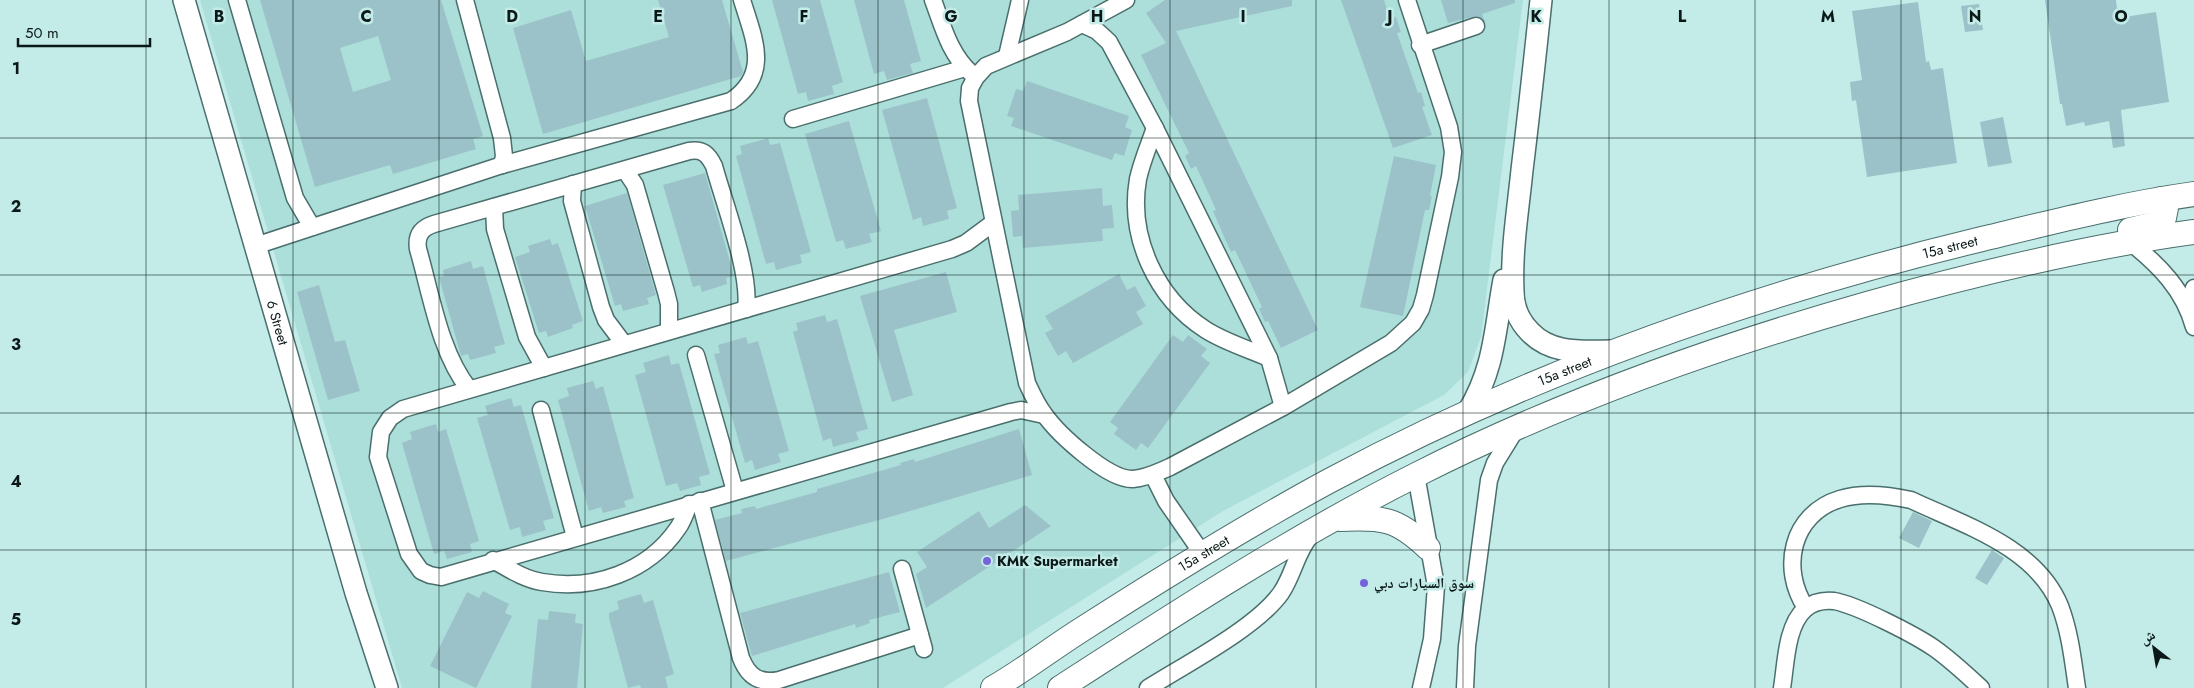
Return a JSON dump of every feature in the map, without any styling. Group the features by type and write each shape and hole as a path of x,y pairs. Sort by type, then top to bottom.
{"main road":[{"name":"15a street","path":"993,688 1202,553 1329,482 1468,412 1612,351 1716,313 1875,265 2161,199 2194,194"},
{"path":"1956,279 1988,263 2160,222 2166,213 2166,208 2161,199"},
{"path":"1060,688 1221,585 1416,475 1517,428 1613,387 1692,358 1784,328 1956,279 2130,242 2194,232"},
{"path":"1416,475 1422,455 1432,444 1580,376 1602,361 1612,351"},
{"path":"1336,519 1367,517 1397,523 1411,532 1428,548"}],"street":[{"name":"6 Street","path":"184,0 372,646 387,688"},
{"path":"238,0 295,198 312,227"},
{"path":"466,0 502,138 504,156 502,165"},
{"path":"255,246 502,165 731,102 743,93 752,82 756,69 754,40 742,0"},
{"path":"933,0 949,44 971,72 968,101 1027,383 1044,415 1106,471 1132,479 1153,475 1283,407 1391,343 1408,328 1421,310 1450,177 1453,152 1449,128 1406,0"},
{"path":"1007,56 1020,0"},
{"path":"793,119 971,72 1082,24 1126,0"},
{"path":"1542,0 1515,236 1513,292 1521,320 1529,332 1554,347 1568,351 1612,351"},
{"path":"1082,24 1097,31 1109,42 1156,128 1269,358 1283,407"},
{"path":"1420,44 1476,26"},
{"path":"1156,128 1144,158 1138,180 1136,201 1142,245 1150,265 1169,296 1189,318 1226,340 1269,358"},
{"path":"469,389 460,378 449,356 417,242 422,230 427,226 696,150 708,154 714,166 745,275 748,297 746,309"},
{"path":"625,170 635,185 666,292 669,304 669,331"},
{"path":"573,184 572,201 601,308 606,320 624,344"},
{"path":"494,207 495,229 527,337 544,368"},
{"path":"993,223 966,243 952,249 469,389 396,413 381,432 378,456 408,554 421,571 441,577 493,560 1016,411 1031,411 1044,415"},
{"path":"1468,412 1479,394 1490,366 1508,263 1515,236"},
{"path":"2130,242 2163,271 2188,306 2194,327"},
{"path":"2188,306 2194,288"},
{"path":"696,355 735,491"},
{"path":"541,410 575,537"},
{"path":"1465,688 1467,646 1489,480 1495,463 1517,428"},
{"path":"1153,475 1166,501 1202,553"},
{"path":"1416,475 1436,586 1432,639 1421,688"},
{"path":"1806,608 1793,584 1791,557 1794,543 1812,516 1839,499 1857,496 1894,496 1911,500 2015,552 2032,567 2060,605 2067,627 2077,688"},
{"path":"493,560 516,573 541,582 558,584 593,583 618,576 641,564 662,547 679,528 695,502"},
{"path":"695,502 741,658 751,676 760,680 779,680 922,642 902,569"},
{"path":"1148,688 1240,630 1269,607 1282,592 1299,552 1314,531"},
{"path":"1782,688 1793,627 1798,616 1806,608 1820,602 1835,601 1888,623 1934,648 1981,688"},
{"name":"6 Street","path":"372,646 380,688"}],"shaded area":[{"path":"200,0 1523,0 1481,337 1468,372 1444,395 1223,511 943,688 402,688"}],"building":[{"path":"260,0 441,0 483,136 473,139 476,149 393,174 390,165 315,187","holes":["378,36 391,80 353,92 340,48"]},
{"path":"658,0 722,0 743,72 741,76 543,134 513,28 571,10 586,61 669,37"},
{"path":"772,0 820,0 843,82 832,86 834,94 808,101 806,92 798,94"},
{"path":"854,0 904,0 921,61 910,64 913,73 887,80 884,71 874,74"},
{"path":"1165,0 1292,0 1292,6 1176,31 1318,330 1281,348 1268,321 1265,322 1259,309 1262,307 1235,250 1231,252 1213,211 1216,210 1196,166 1191,169 1185,156 1189,153 1141,55 1166,43 1146,13"},
{"path":"1341,0 1384,0 1390,19 1396,17 1401,32 1397,33 1418,93 1421,92 1425,106 1422,107 1432,135 1393,148"},
{"path":"1441,0 1515,0 1515,3 1482,14 1485,22 1477,16 1448,23"},
{"path":"2045,0 2116,0 2118,18 2156,12 2169,102 2121,110 2125,146 2113,148 2109,121 2085,126 2084,122 2066,126 2062,104 2060,104"},
{"path":"1918,2 1926,62 1929,61 1931,70 1943,68 1957,163 1867,177 1856,100 1852,101 1850,82 1862,80 1852,11"},
{"path":"1979,4 1983,30 1965,32 1961,6"},
{"path":"1027,81 1129,116 1125,127 1132,130 1124,156 1115,153 1112,160 1011,126 1014,118 1007,116 1016,89 1023,91"},
{"path":"927,98 957,208 947,211 949,219 923,226 921,217 913,220 882,110"},
{"path":"2003,117 2012,163 1988,167 1980,122"},
{"path":"849,121 881,231 869,234 872,242 846,249 843,240 836,242 805,134"},
{"path":"768,138 770,145 780,143 811,252 800,255 802,263 776,270 774,262 766,264 736,156 742,154 740,146"},
{"path":"1394,156 1436,165 1429,210 1425,210 1403,316 1360,307"},
{"path":"705,173 734,276 726,278 727,284 702,292 700,285 693,287 663,185"},
{"path":"1102,188 1103,206 1112,205 1114,228 1102,229 1103,241 1023,248 1022,236 1013,237 1011,211 1019,210 1018,195"},
{"path":"627,193 656,295 647,298 649,304 623,311 621,304 615,306 585,206"},
{"path":"550,239 552,245 558,243 583,321 572,325 573,328 548,337 546,331 539,333 515,257 530,252 528,246"},
{"path":"471,261 473,269 483,266 505,344 494,347 496,353 470,360 468,354 461,356 439,277 444,276 443,270"},
{"path":"946,272 957,312 894,330 913,395 892,402 860,296"},
{"path":"1119,274 1127,290 1135,286 1146,306 1136,312 1143,324 1073,363 1066,351 1058,356 1045,333 1053,329 1045,316"},
{"path":"319,285 335,342 345,340 360,391 328,400 297,292"},
{"path":"825,315 827,322 837,319 868,429 856,432 859,440 833,447 831,438 823,441 793,332 798,330 796,323"},
{"path":"1173,335 1183,342 1188,335 1207,349 1201,356 1210,363 1148,448 1141,443 1136,450 1114,434 1118,428 1110,422"},
{"path":"746,337 748,344 758,341 789,451 778,454 781,462 755,470 752,460 745,463 714,354 720,353 718,345"},
{"path":"669,355 671,365 679,363 710,474 699,477 701,485 680,491 677,483 666,486 635,375 646,372 643,363"},
{"path":"593,381 596,389 603,386 634,498 624,501 626,507 603,513 601,507 589,511 558,400 569,396 567,388"},
{"path":"511,398 514,407 521,405 554,518 543,521 546,530 522,537 520,527 510,530 477,418 488,415 485,406"},
{"path":"436,424 438,432 446,429 479,541 470,544 472,552 447,559 444,551 434,554 402,443 412,439 410,432"},
{"path":"1019,429 1032,475 883,519 726,561 715,520 742,513 741,509 755,506 756,509 817,492 817,489 901,465 900,463 914,459 915,462"},
{"path":"1025,505 1051,526 926,608 916,574 927,567 917,552 979,511 989,528"},
{"path":"1913,512 1932,521 1919,548 1899,538"},
{"path":"1992,550 2004,558 1987,585 1975,578"},
{"path":"889,572 900,612 869,620 870,623 856,628 855,624 752,656 740,613"},
{"path":"483,591 509,604 505,613 512,616 476,688 430,666 467,592 479,598"},
{"path":"641,594 644,603 653,600 674,674 665,677 668,688 641,688 640,685 628,688 609,613 619,609 617,601"},
{"path":"549,611 576,614 575,623 583,624 577,688 531,688 538,619 548,620"}],"place":[{"name":"KMK Supermarket","path":"987,561"},
{"name":"سوق السيارات دبي","path":"1364,583"}]}
